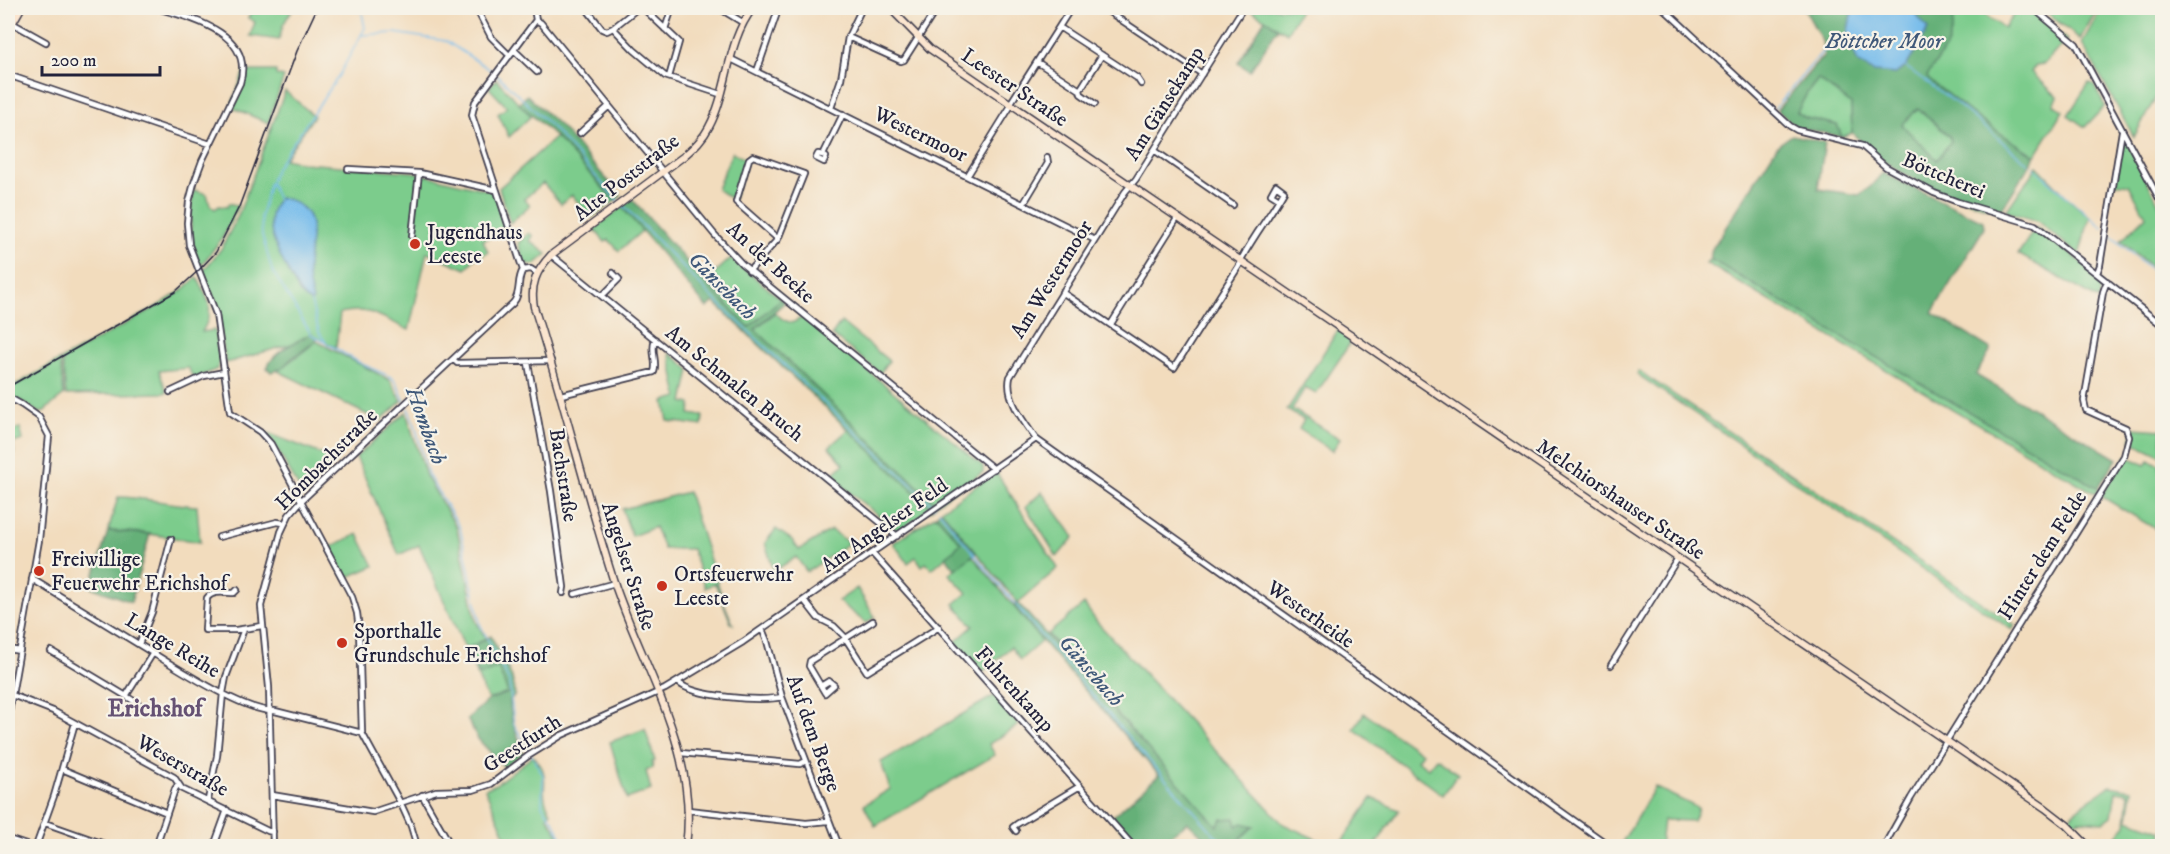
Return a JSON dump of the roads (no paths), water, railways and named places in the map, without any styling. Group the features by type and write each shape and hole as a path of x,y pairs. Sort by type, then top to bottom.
{"street":[{"path":"8,31 21,8"},
{"path":"157,8 196,20 220,31 233,45 242,62 240,83 210,144 191,193 187,233 194,259 214,307 230,412 267,439 302,500 352,597 357,613 362,664 362,733 401,804 417,846"},
{"path":"476,8 491,37 510,56"},
{"path":"534,8 536,20 475,102 472,115 523,270 531,269 537,273"},
{"path":"586,8 602,29 607,31 638,8"},
{"path":"643,8 679,42 669,77"},
{"path":"665,29 672,8"},
{"path":"720,8 742,22"},
{"name":"Alte Poststraße","path":"532,296 537,273 552,255 701,140 711,123 742,22 753,8"},
{"path":"831,108 841,79 848,37 862,8"},
{"name":"Leester Straße","path":"890,8 930,50 1130,185"},
{"path":"848,37 901,61 905,60 937,8"},
{"path":"969,176 1071,8"},
{"path":"1103,8 1202,74"},
{"name":"Am Gänsekamp","path":"1130,185 1243,8"},
{"name":"Böttcherei","path":"1663,8 1774,112 1797,130 1862,146 1887,168 1934,193 2035,225 2163,325"},
{"path":"2033,8 2076,44 2163,204"},
{"path":"757,71 777,13"},
{"name":"An der Beeke","path":"536,20 541,23 728,250 749,271 994,469"},
{"path":"12,23 46,42"},
{"path":"1059,27 1137,78 1141,84"},
{"path":"613,28 634,50 669,77 720,94"},
{"path":"514,50 537,72"},
{"path":"1080,90 1102,55"},
{"name":"Westermoor","path":"731,58 1095,240"},
{"path":"1037,62 1080,90 1081,94 1095,104"},
{"path":"8,75 210,144"},
{"path":"580,133 609,106"},
{"path":"823,155 843,114"},
{"path":"2097,273 2122,130"},
{"path":"1154,150 1233,205"},
{"path":"749,271 778,239 804,174 753,156 749,159 736,202 778,239"},
{"path":"1024,203 1048,163 1047,157"},
{"path":"348,169 419,173 496,190"},
{"path":"412,236 419,173"},
{"name":"Melchiorshauser Straße","path":"1130,185 2045,808 2067,825 2086,845"},
{"name":"Am Westermoor","path":"1009,394 1010,377 1130,185"},
{"path":"1062,292 1174,368 1255,234 1262,228 1279,199"},
{"path":"1111,324 1178,217"},
{"name":"Am Schmalen Bruch","path":"552,255 897,536"},
{"name":"Hombachstraße","path":"273,846 270,711 261,606 284,523 302,500 516,300 523,270"},
{"path":"602,296 618,279 613,273"},
{"name":"Hinter dem Felde","path":"1884,846 2124,456 2128,437 2126,428 2086,410 2084,401 2103,292 2107,281"},
{"name":"Angelser Straße","path":"532,296 615,583 630,628 681,753 687,785 686,846"},
{"path":"561,395 654,372 656,369 652,349 655,339"},
{"path":"453,359 457,363 551,361"},
{"name":"Bachstraße","path":"528,363 551,491 563,593"},
{"path":"170,392 204,376 224,372"},
{"name":"Westerheide","path":"1009,394 1036,439 1610,846"},
{"path":"8,397 39,417 49,436 42,519 8,718"},
{"name":"Am Angelser Feld","path":"657,692 678,682 762,629 1036,439"},
{"path":"219,537 277,522 284,523"},
{"path":"139,644 152,612 171,538"},
{"name":"Fuhrenkamp","path":"873,553 1133,846"},
{"path":"1611,665 1678,558"},
{"name":"Lange Reihe","path":"32,579 223,693 263,711 362,733"},
{"path":"575,594 615,583"},
{"path":"237,590 209,595 205,630 262,626"},
{"path":"804,600 812,612 834,626 846,639 867,672 939,627"},
{"path":"821,686 809,666 810,661 873,621"},
{"path":"208,800 218,748 226,677 244,629"},
{"name":"Auf dem Berge","path":"762,629 782,698 839,846"},
{"path":"8,649 20,651"},
{"path":"51,651 140,705"},
{"path":"126,696 153,652"},
{"path":"678,682 688,689 706,695 782,698"},
{"name":"Geestfurth","path":"272,795 373,812 445,789 473,790 505,775 530,755 580,725 657,692"},
{"name":"Weserstraße","path":"12,694 75,723 174,777 182,789 273,832"},
{"path":"36,846 62,770 75,723"},
{"path":"681,753 800,764 806,761"},
{"path":"62,770 166,813"},
{"path":"156,846 178,785"},
{"path":"1016,831 1013,826 1080,786"},
{"path":"422,795 451,846"},
{"path":"214,846 227,810"},
{"path":"688,810 806,823 828,821"},
{"path":"45,822 110,846"},
{"path":"8,839 29,846"},
{"path":"315,844 324,846"}],"water":[{"name":"Böttcher Moor","path":"1857,8 1907,8 1914,12 1928,29 1906,67 1895,74 1874,72 1858,63 1847,35 1851,15"},
{"path":"279,198 297,204 309,216 312,232 308,272 313,300 311,302 297,288 273,238 271,218 273,208"}],"waterway":[{"name":"Hombach","path":"361,8 365,28 338,77 276,168 261,216 262,235 272,270 311,334 362,364 391,377 396,382 405,402"},
{"path":"1656,8 1772,113"},
{"name":"Gänsebach","path":"362,35 395,33 446,41 495,73"},
{"path":"1824,50 1829,49 1847,35"},
{"path":"1775,108 1823,51"},
{"path":"1906,67 1957,104 2029,164"},
{"name":"Gänsebach","path":"497,75 549,124 618,201"},
{"path":"2033,167 2103,228"},
{"path":"270,182 278,200"},
{"name":"Gänsebach","path":"622,204 708,293 935,507"},
{"path":"2108,233 2150,269 2162,257"},
{"path":"311,302 319,332 326,343"},
{"name":"Hombach","path":"407,406 415,425 428,475 460,528 480,624 509,681 514,724 543,775 542,805 555,823 565,846"},
{"name":"Gänsebach","path":"939,511 1080,680 1225,846"}],"railway":[{"path":"8,387 175,292 216,252 239,207 297,51 317,8"}],"place":[{"name":"Jugendhaus Leeste","path":"415,244"},
{"name":"Freiwillige Feuerwehr Erichshof","path":"39,571"},
{"name":"Ortsfeuerwehr Leeste","path":"662,586"},
{"name":"Sporthalle Grundschule Erichshof","path":"342,643"}],"district":[{"name":"Erichshof","path":"155,708"}]}
